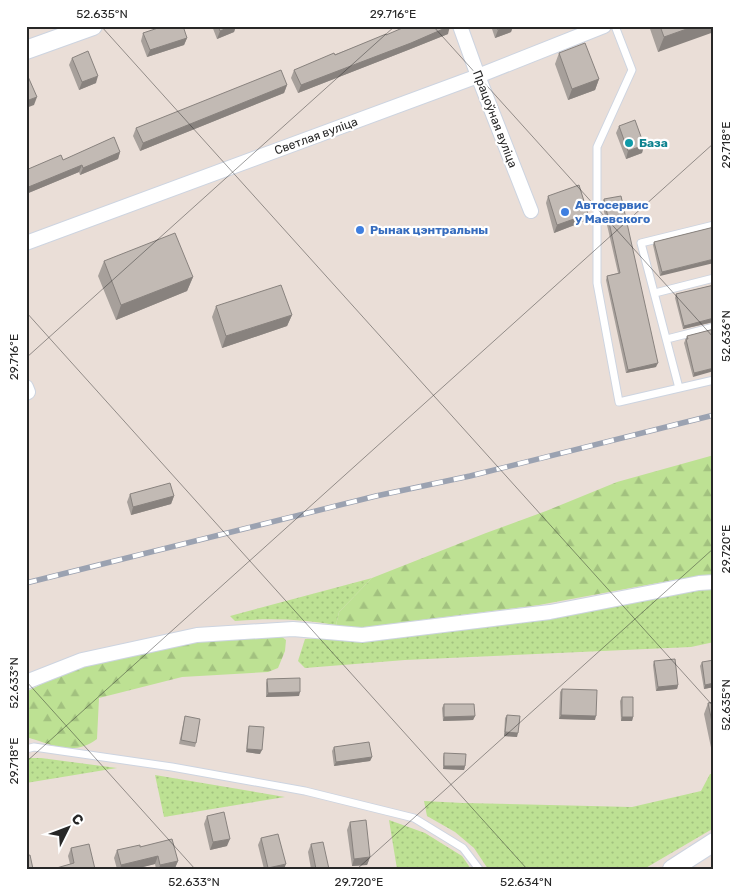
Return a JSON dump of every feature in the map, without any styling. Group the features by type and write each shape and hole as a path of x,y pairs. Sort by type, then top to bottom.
{"street":[{"path":"26,50 93,26"},
{"name":"Працоўная вуліца","path":"460,26 532,211"},
{"name":"Светлая вуліца","path":"26,243 478,76 604,26"},
{"path":"26,388 28,392 26,393"},
{"path":"26,682 82,660 197,635 293,629 362,635 550,612 699,583 714,582"},
{"path":"672,869 714,842"}],"lane":[{"path":"615,26 632,70 597,147 596,283 619,402 714,380"},
{"path":"679,388 641,243 714,225"},
{"path":"655,293 714,278"},
{"path":"667,339 714,327"},
{"path":"26,748 34,747 172,767 305,791 414,818 463,848 479,869"}],"green space":[{"path":"714,455 714,577 679,579 539,605 358,628 336,625 339,612 372,578 617,482"},
{"path":"372,578 339,612 336,625 286,620 235,621 230,616"},
{"path":"714,589 714,642 691,647 405,660 305,668 298,661 305,639 470,629"},
{"path":"277,633 286,640 285,651 278,668 268,672 182,677 99,698 97,739 80,747 62,747 26,737 26,692 75,667 195,638"},
{"path":"26,758 41,758 117,768 26,783"},
{"path":"710,774 713,774 714,779 714,828 644,869 488,869 474,848 455,832 427,816 424,801 632,807 701,791"},
{"path":"155,775 285,797 164,817"},
{"path":"389,820 425,833 462,856 471,869 397,869"}],"building":[{"path":"164,26 183,26 187,38 150,50 143,33"},
{"path":"218,26 232,26 220,31"},
{"path":"407,26 450,26 301,85 294,70"},
{"path":"496,26 508,26 498,30"},
{"path":"660,26 695,26 664,37"},
{"path":"585,43 599,79 572,89 559,53"},
{"path":"88,51 98,76 82,82 72,58"},
{"path":"281,70 287,85 143,143 136,128"},
{"path":"26,72 37,97 26,101"},
{"path":"635,120 644,145 628,151 619,126"},
{"path":"114,137 120,152 83,168 82,165 26,188 26,170 61,155 63,160"},
{"name":"Автосервис у Маевского","path":"579,185 588,214 557,225 548,196"},
{"path":"621,196 658,363 628,370 607,276 620,273 604,199"},
{"path":"714,227 714,259 662,272 654,242"},
{"path":"175,233 193,277 121,305 104,261"},
{"path":"281,285 292,315 226,336 216,306"},
{"path":"714,285 714,318 684,326 676,294"},
{"path":"714,329 714,368 694,373 686,339 688,339 687,336"},
{"path":"170,483 174,496 133,507 130,494"},
{"path":"675,659 678,685 658,687 654,661"},
{"path":"714,660 714,683 705,685 702,662"},
{"path":"300,678 300,692 268,693 267,679"},
{"path":"562,689 597,690 596,716 561,715"},
{"path":"622,697 633,697 633,717 622,717"},
{"path":"714,702 714,731 708,703"},
{"path":"444,704 474,704 475,716 444,717"},
{"path":"507,715 520,716 518,733 505,732"},
{"path":"185,716 200,719 196,743 181,740"},
{"path":"249,726 264,727 262,750 247,749"},
{"path":"369,742 372,757 336,762 334,747"},
{"path":"444,753 466,754 465,766 444,766"},
{"path":"224,812 230,839 213,842 207,816"},
{"path":"366,820 370,857 354,859 350,822"},
{"path":"278,834 286,864 268,868 261,838"},
{"path":"172,839 178,861 160,865 158,856 121,865 117,850 140,845 140,847"},
{"path":"323,842 329,869 316,869 311,844"},
{"path":"89,844 95,869 53,869 74,863 71,848"},
{"path":"30,855 33,869 26,869 26,856"}],"railway":[{"path":"26,583 714,415"}],"place":[{"name":"База","path":"629,143"},
{"name":"Автосервис у Маевского","path":"565,212"},
{"name":"Рынак цэнтральны","path":"360,230"}]}
